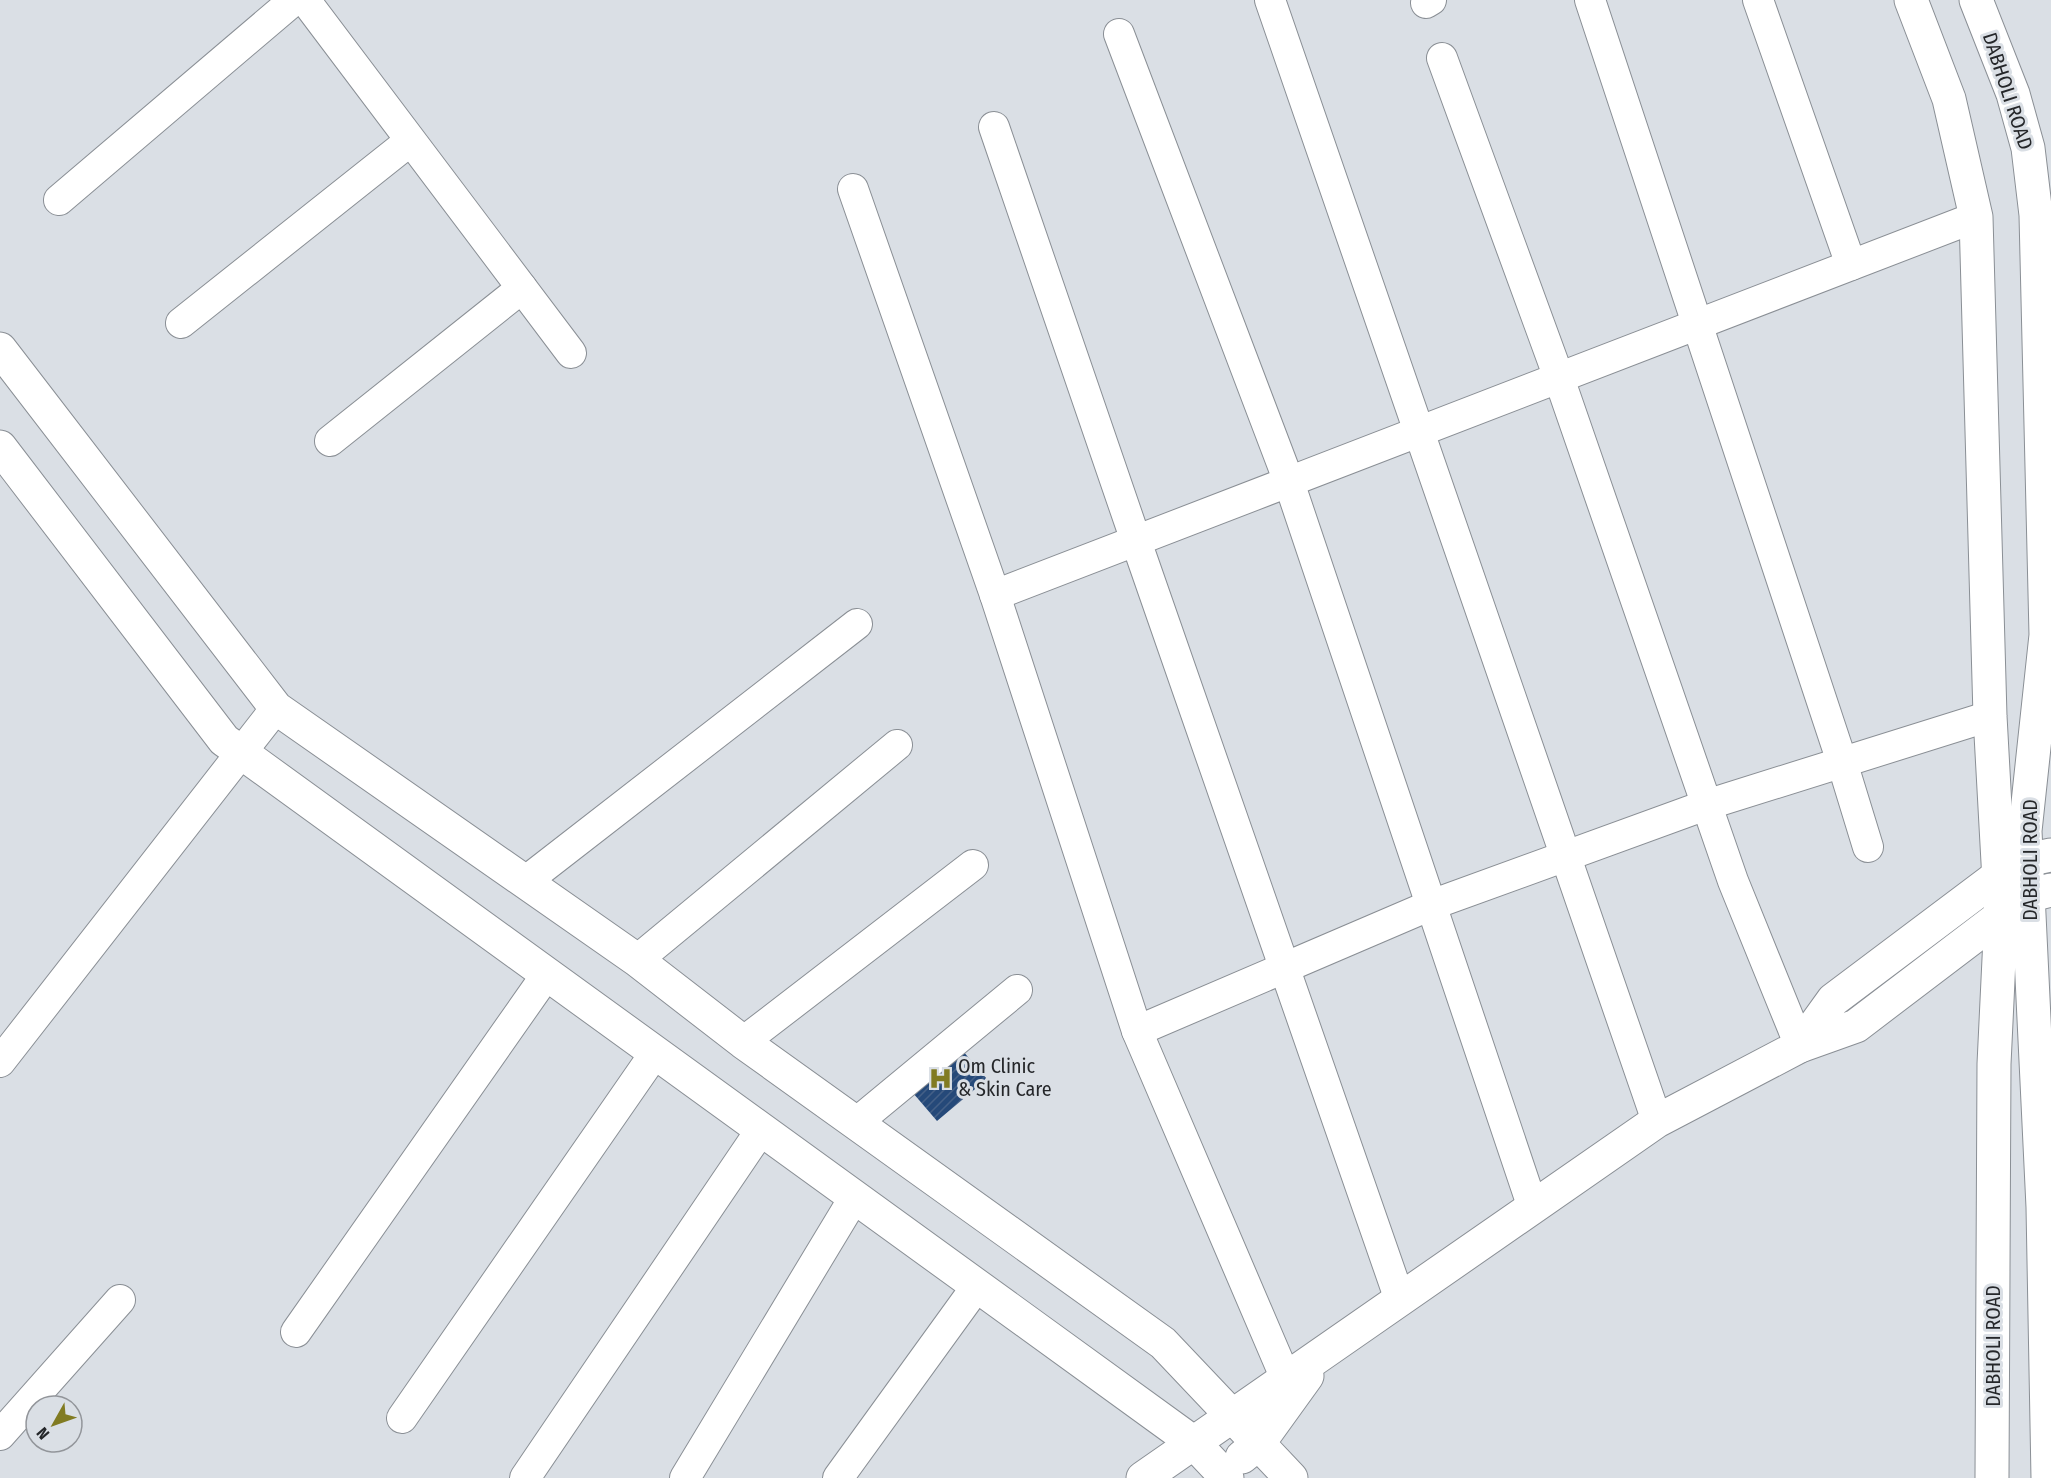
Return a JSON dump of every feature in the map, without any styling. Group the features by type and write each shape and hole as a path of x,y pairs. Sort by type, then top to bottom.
{"street":[{"path":"59,200 294,0"},
{"path":"304,0 571,353"},
{"path":"1270,0 1657,1121"},
{"path":"1590,0 1842,762 1868,847"},
{"path":"1758,0 1851,266"},
{"name":"DABHOLI ROAD","path":"1911,0 1949,99 1976,218 1989,716 2025,864 2039,893 2047,1206 2048,1478"},
{"name":"DABHOLI ROAD","path":"1977,0 2013,94 2025,137 2036,215 2049,634 2025,831 2025,864 2001,917 1994,1064 1992,1478"},
{"path":"1119,34 1288,482 1533,1208"},
{"path":"1442,58 1559,378 1733,881 1800,1046"},
{"path":"994,128 1400,1300"},
{"path":"181,323 410,141"},
{"path":"853,189 995,595 1137,1031 1286,1379"},
{"path":"995,595 1976,218"},
{"path":"330,441 522,288"},
{"path":"0,349 276,708 637,960 743,1042 1163,1343 1291,1478"},
{"path":"0,447 224,740 1194,1443 1222,1476 1258,1444 1322,1355"},
{"path":"526,881 857,624"},
{"path":"0,1062 276,708"},
{"path":"1137,1031 1431,905 1706,805 1989,716"},
{"path":"637,960 897,745"},
{"path":"1800,1046 1833,1000 2025,864"},
{"path":"743,1042 973,865"},
{"path":"1143,1478 1657,1121 1800,1046 1856,1026 2001,917 2039,893"},
{"path":"297,1332 548,974"},
{"path":"856,1123 1017,990"},
{"path":"402,1418 656,1053"},
{"path":"525,1478 761,1130"},
{"path":"685,1478 854,1198"},
{"path":"838,1478 977,1286"},
{"path":"0,1435 120,1300"}],"building":[{"path":"956,1043 987,1079 937,1121 907,1086"}],"place":[{"name":"Om Clinic & Skin Care","path":"940,1078"}]}
